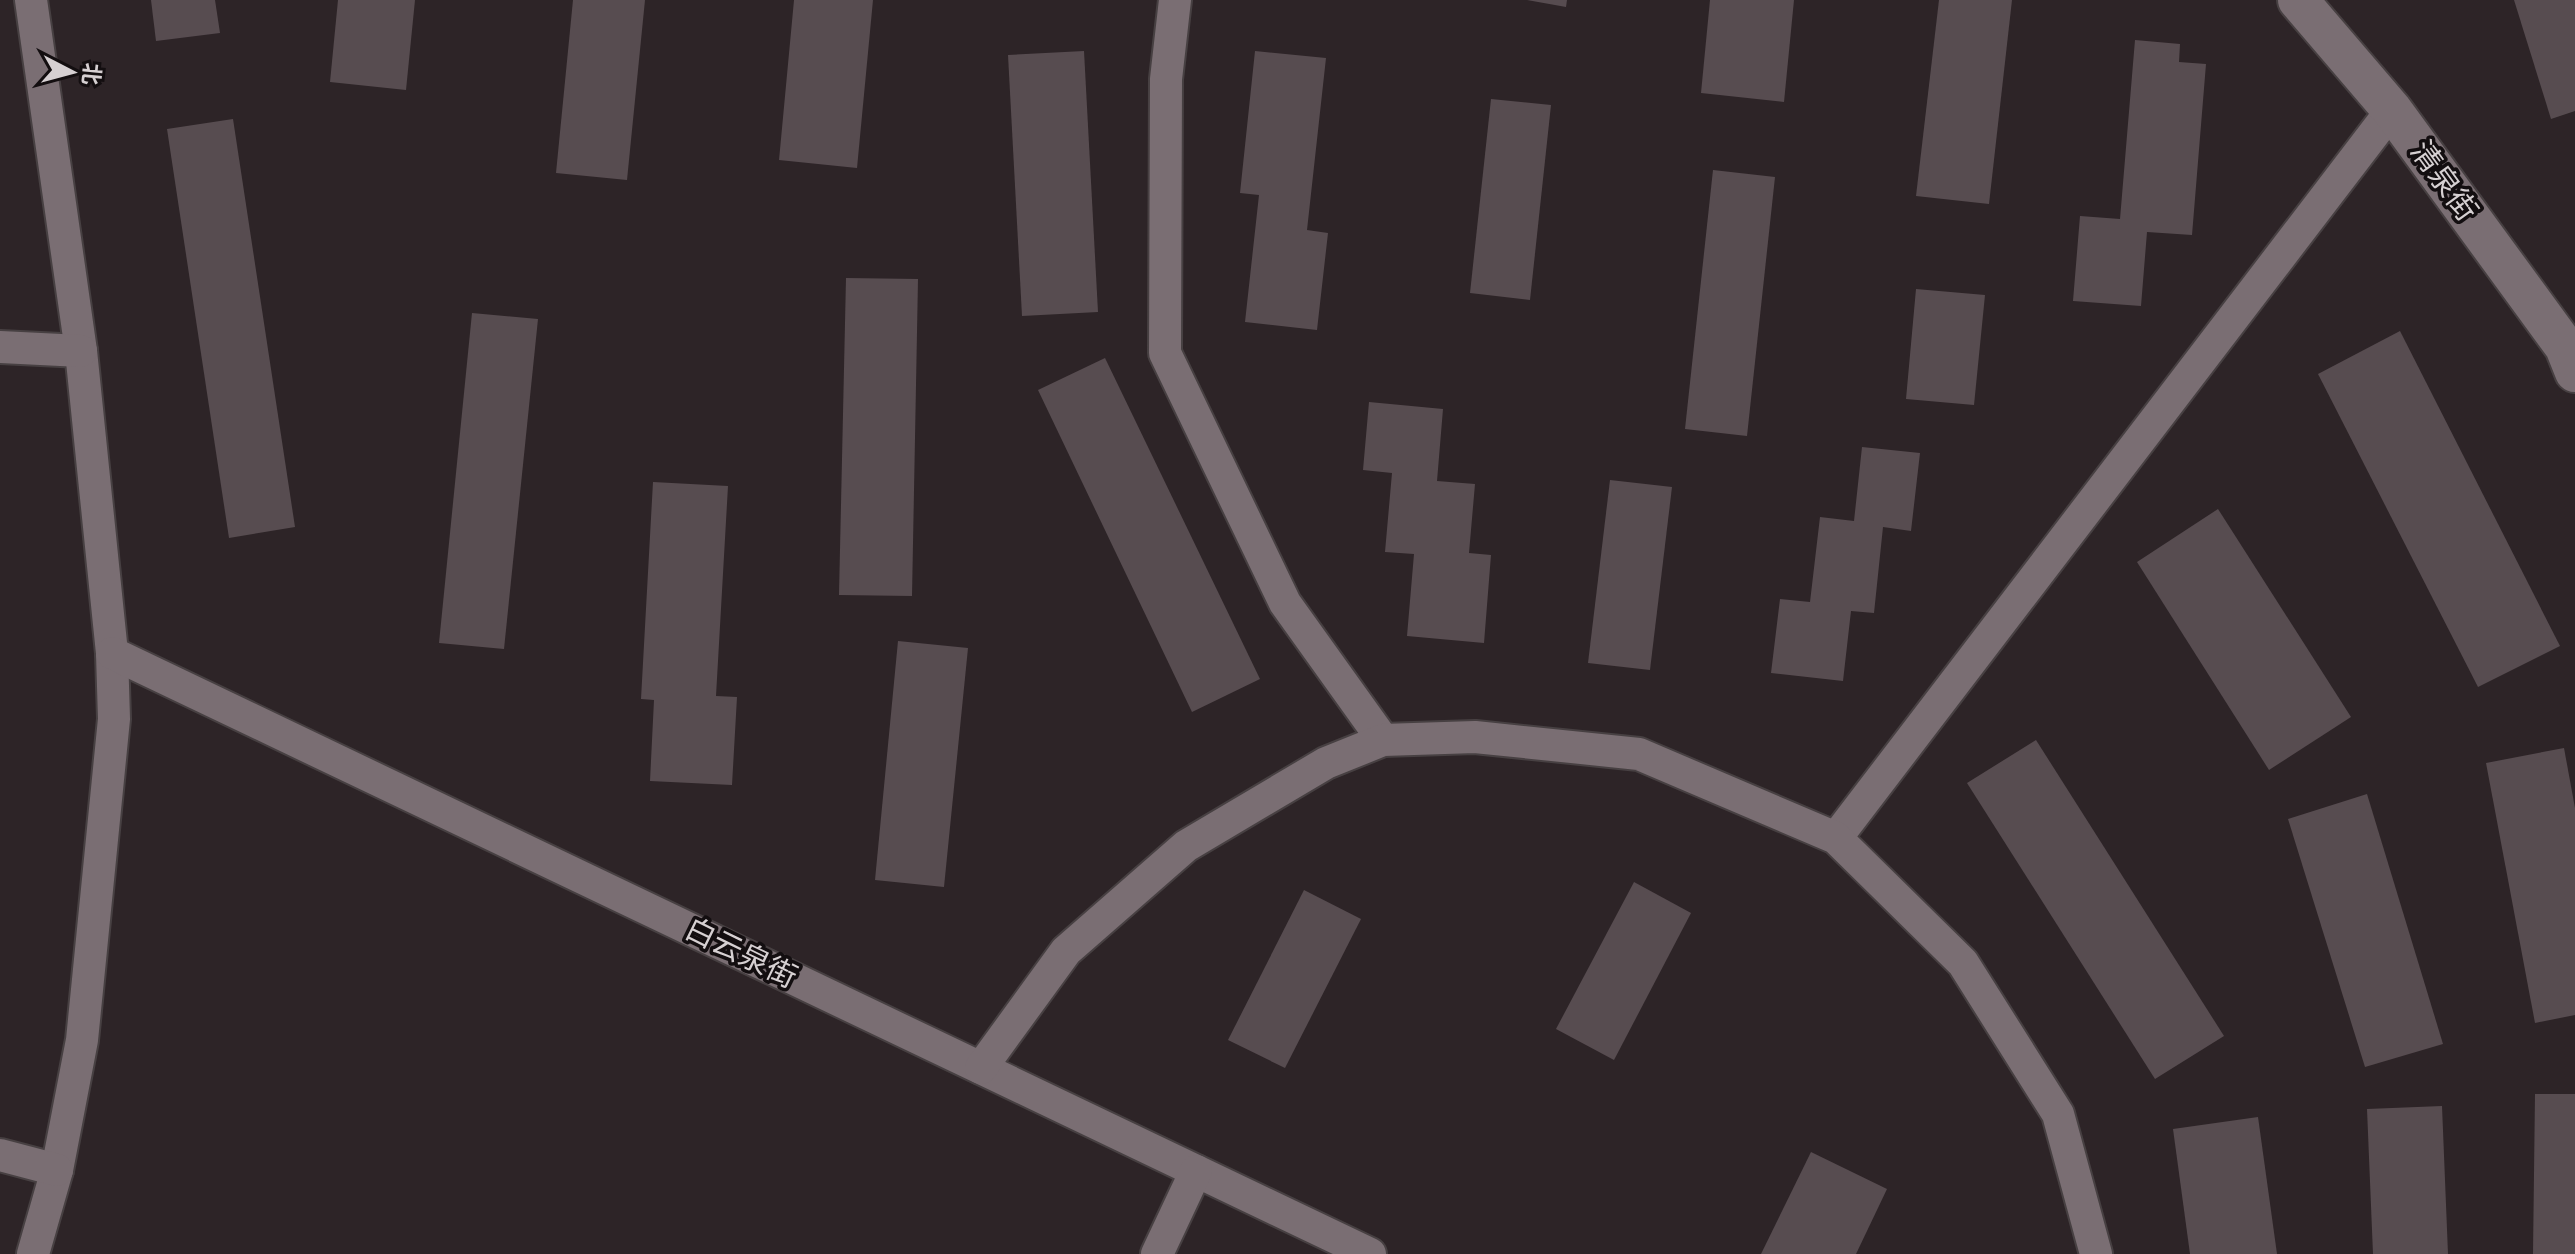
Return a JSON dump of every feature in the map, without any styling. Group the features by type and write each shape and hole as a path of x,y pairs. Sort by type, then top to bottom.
{"street":[{"path":"31,0 81,351 112,653 114,719 82,1040 57,1170 33,1254"},
{"path":"1175,0 1166,79 1165,353 1285,603 1383,740"},
{"name":"清泉街","path":"2298,0 2392,110 2565,347 2575,372"},
{"path":"1836,838 2392,110"},
{"path":"0,347 81,351"},
{"name":"白云泉街","path":"112,653 1370,1254"},
{"path":"981,1068 1066,951 1186,846 1326,763 1383,740 1475,737 1639,754 1836,838 1963,963 2058,1114 2096,1254"},
{"path":"0,1155 57,1170"},
{"path":"1157,1254 1196,1171"}],"building":[{"path":"151,0 215,0 220,33 156,41"},
{"path":"338,0 415,0 406,90 330,82"},
{"path":"573,0 645,0 627,180 556,173"},
{"path":"794,0 873,0 857,168 779,160"},
{"path":"1527,0 1567,0 1566,7"},
{"path":"1710,0 1794,0 1784,102 1701,93"},
{"path":"1939,0 2012,0 1989,204 1916,196"},
{"path":"2514,0 2575,0 2575,111 2551,119"},
{"path":"2135,40 2180,44 2179,62 2206,64 2192,235 2147,232 2141,306 2073,301 2080,216 2120,219"},
{"path":"1084,51 1098,312 1022,316 1008,55"},
{"path":"1255,51 1326,58 1307,230 1328,233 1317,330 1245,322 1259,195 1240,193"},
{"path":"1491,99 1551,105 1530,300 1470,293"},
{"path":"233,119 295,527 229,538 167,129"},
{"path":"1713,170 1775,177 1747,436 1685,429"},
{"path":"846,278 918,279 912,596 839,595"},
{"path":"1916,289 1985,295 1974,405 1906,399"},
{"path":"472,313 538,319 504,649 439,643"},
{"path":"2400,331 2560,646 2478,687 2318,374"},
{"path":"1105,358 1260,679 1192,712 1038,390"},
{"path":"1369,402 1443,409 1437,481 1475,484 1469,553 1491,555 1484,643 1407,636 1414,554 1385,552 1392,473 1363,470"},
{"path":"1862,447 1920,453 1911,531 1883,527 1874,613 1851,611 1843,681 1771,673 1780,599 1810,602 1820,517 1854,521"},
{"path":"1610,480 1672,487 1650,670 1588,663"},
{"path":"653,482 728,486 716,696 737,697 732,785 650,781 654,700 641,699"},
{"path":"2218,509 2351,717 2269,770 2137,562"},
{"path":"898,641 968,648 944,887 875,880"},
{"path":"2036,740 2224,1036 2155,1079 1967,783"},
{"path":"2564,748 2575,808 2575,1015 2535,1023 2486,763"},
{"path":"2367,794 2443,1044 2365,1067 2288,819"},
{"path":"1634,882 1691,913 1614,1060 1556,1029"},
{"path":"1304,890 1361,919 1285,1068 1228,1040"},
{"path":"2535,1094 2575,1094 2575,1254 2533,1254"},
{"path":"2442,1106 2448,1254 2373,1254 2367,1109"},
{"path":"2258,1117 2277,1254 2190,1254 2173,1129"},
{"path":"1811,1152 1887,1189 1856,1254 1761,1254"}]}
